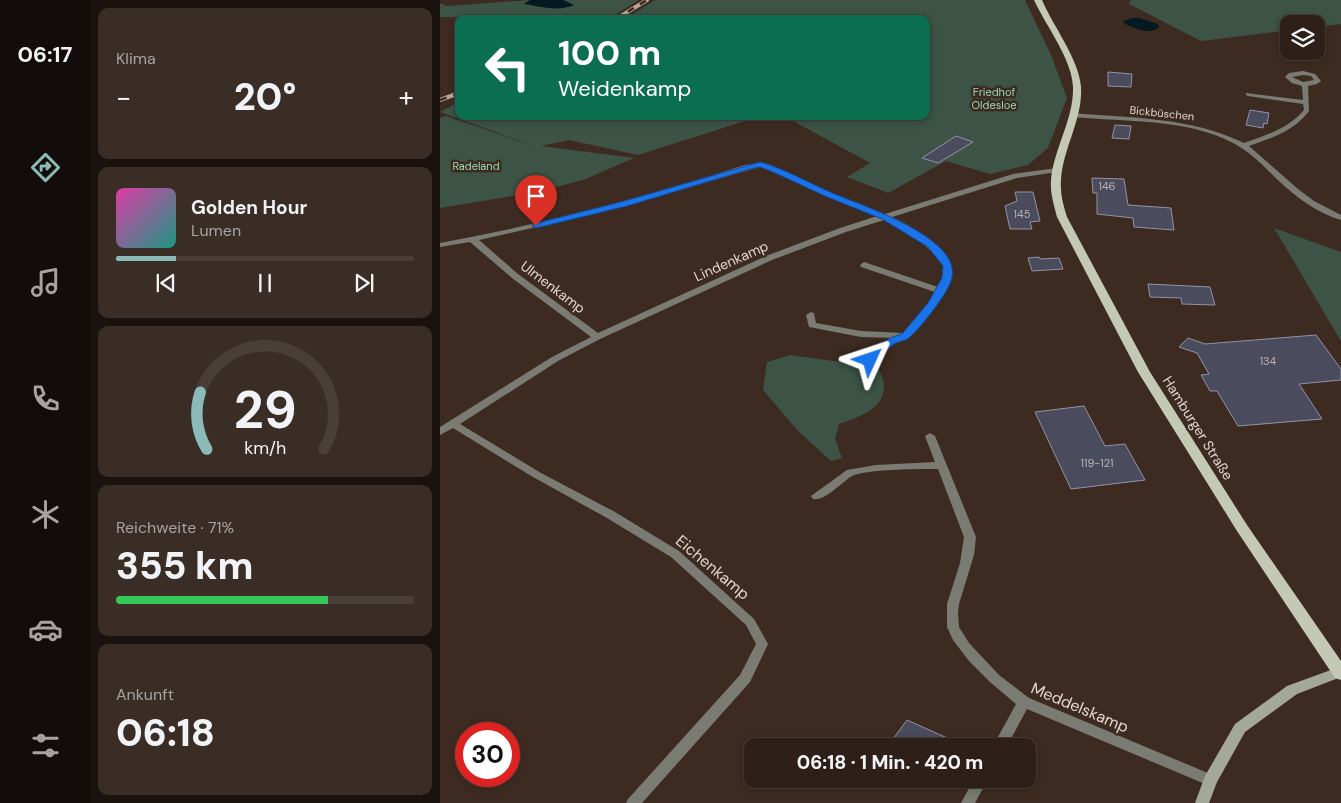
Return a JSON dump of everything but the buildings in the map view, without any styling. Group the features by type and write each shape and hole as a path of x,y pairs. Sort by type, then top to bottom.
{"main road":[{"name":"Hamburger Straße","path":"1038,0 1074,73 1077,85 1073,116 1057,170 1054,190 1062,217 1144,372 1242,528 1340,673"}],"street":[{"path":"1244,146 1283,131 1300,121 1307,110 1305,84"},
{"path":"1248,94 1306,102"},
{"name":"Bickbüschen","path":"1073,116 1183,125 1212,132 1244,146 1295,192 1341,218"},
{"path":"440,244 472,239 603,210 760,165 885,217 931,245 948,266 947,278 942,291 906,336 892,341 870,360"},
{"name":"Lindenkamp","path":"440,432 555,359 596,337 768,258 843,230 1016,176 1057,170"},
{"name":"Ulmenkamp","path":"472,239 515,276 596,337"},
{"path":"864,264 942,291"},
{"path":"811,315 812,325 861,334 906,336"},
{"name":"Eichenkamp","path":"453,424 537,475 611,515 675,554 750,622 762,644 745,678 633,803"},
{"name":"Meddelskamp","path":"930,436 970,537 970,554 953,605 952,626 960,642 1004,688 1024,702 1210,780"},
{"path":"817,496 851,472 876,468 941,465"},
{"name":"Hamburger Straße","path":"1202,803 1210,780 1240,728 1292,690 1340,673"},
{"path":"1004,738 1024,702"},
{"path":"968,803 977,788"}],"green space":[{"path":"530,0 524,4 561,8 573,5 563,0 639,0 615,15 455,15 455,17 440,17 440,3 447,6"},
{"name":"Friedhof Oldesloe","path":"655,0 1025,0 1051,55 1067,98 1048,148 1028,165 990,174 946,161 888,193 847,177 870,163 791,120 930,120 930,15 631,15"},
{"path":"1131,0 1341,0 1341,24 1325,26 1325,15 1280,15 1280,31 1201,41 1129,4"},
{"name":"Radeland","path":"455,104 455,117 440,112"},
{"name":"Radeland","path":"446,116 534,146 462,120 748,120 638,155 569,140 541,146 634,158 583,180 537,192 440,208 440,118"},
{"path":"1274,228 1341,252 1341,341 1335,331"},
{"path":"790,355 833,361 877,364 884,383 883,394 868,412 839,424 835,439 842,458 831,461 798,431 763,390 767,362"}],"water":[{"path":"530,0 563,0 574,5 555,8 524,4"},
{"path":"1139,18 1158,24 1159,27 1155,30 1146,31 1125,24 1123,21"}],"railway":[{"path":"623,15 647,0"},
{"path":"440,100 455,94"}],"route":[{"path":"536,226 624,204 748,167 760,165 774,169 812,188 885,217 931,245 948,266 947,278 942,291 906,336 892,341 870,360"}]}
